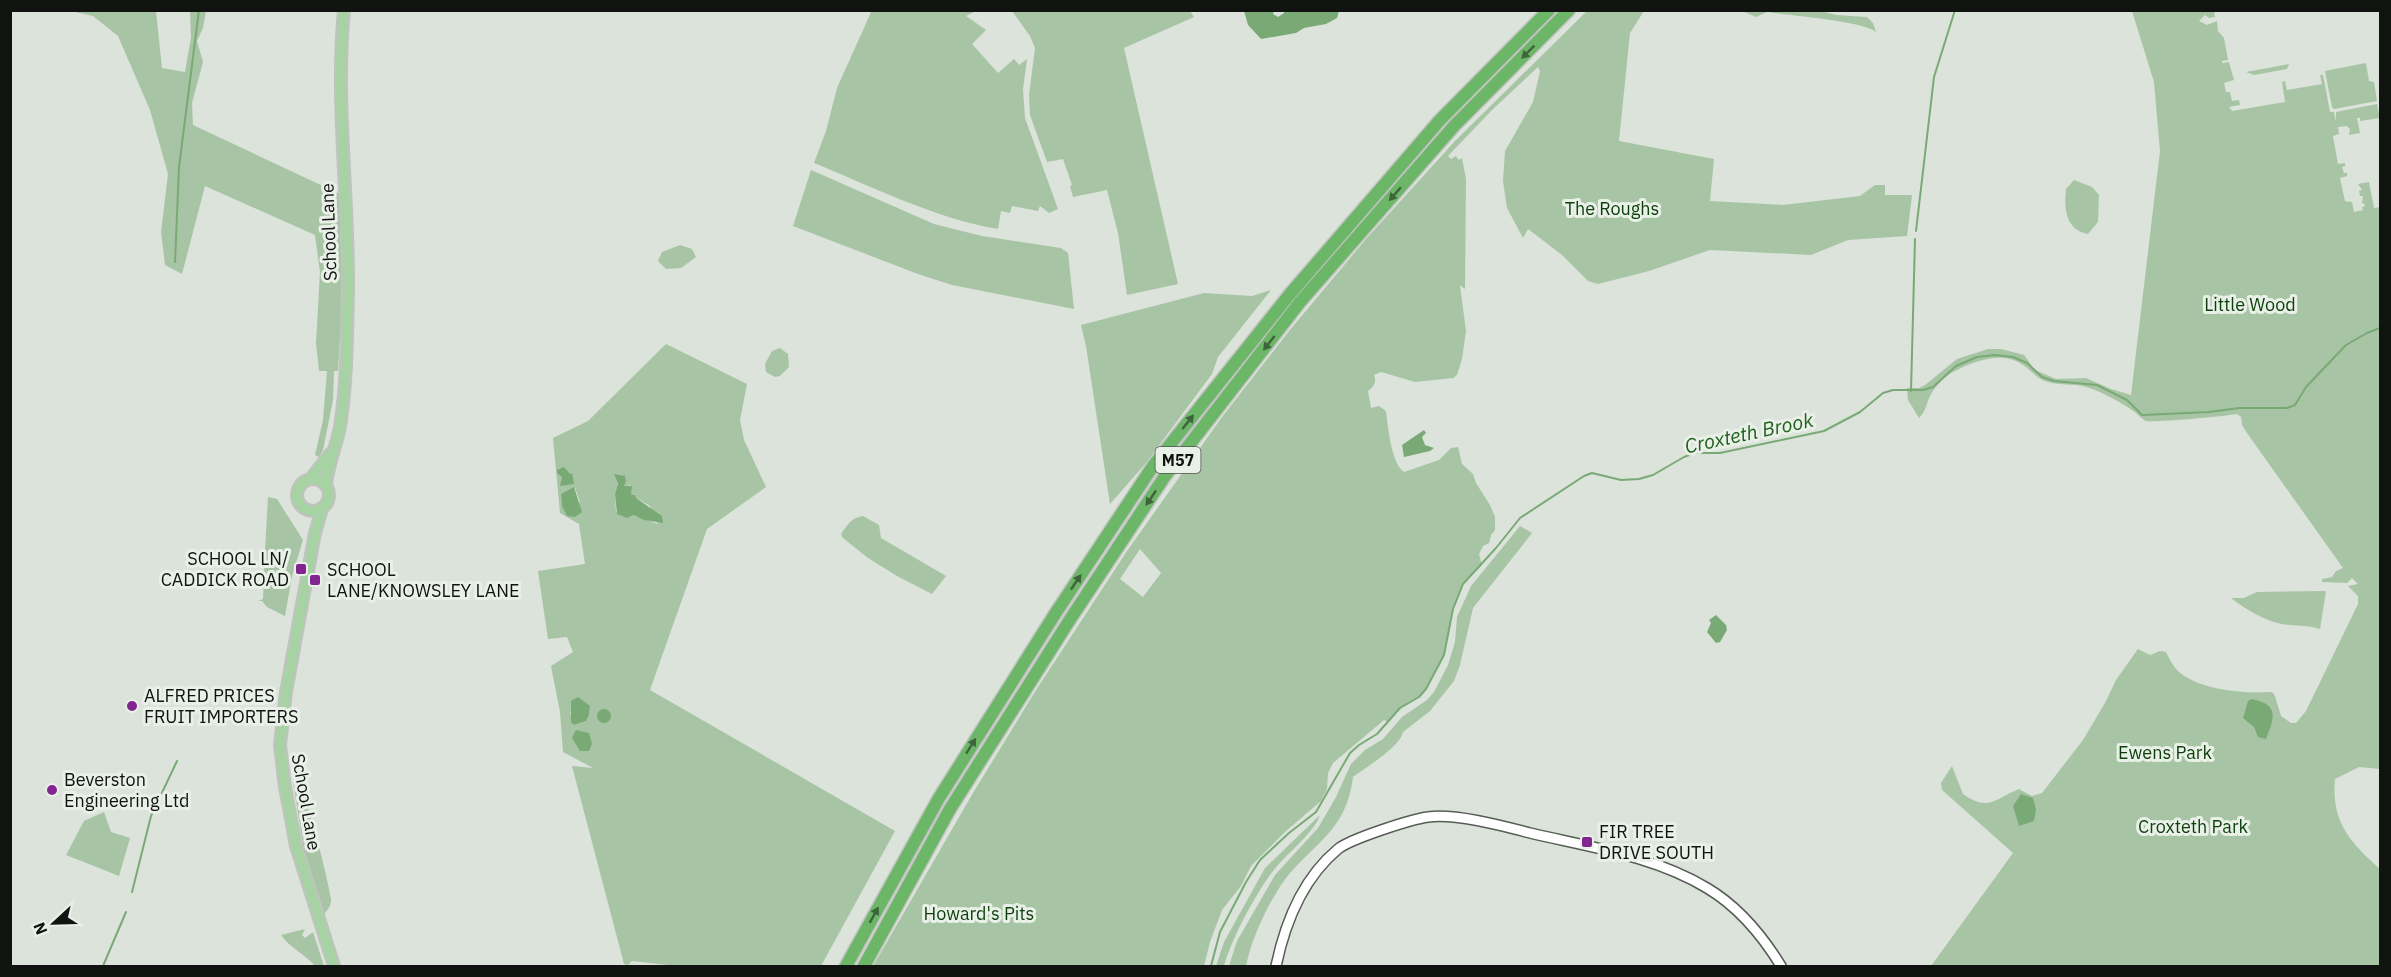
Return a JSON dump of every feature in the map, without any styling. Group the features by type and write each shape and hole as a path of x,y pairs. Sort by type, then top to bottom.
{"highway":[{"name":"M57","path":"846,966 939,798 1055,614 1154,466 1290,294 1440,120 1549,10"},
{"name":"M57","path":"864,966 951,809 1062,631 1165,476 1300,302 1454,126 1569,10"}],"main road":[{"name":"School Lane","path":"326,485 342,411 348,293 340,85 344,10"},
{"name":"School Lane","path":"311,478 333,452"},
{"path":"306,510 322,509 329,500 329,490 322,481 311,478 301,483 297,493 299,503 306,510 315,533"},
{"name":"School Lane","path":"322,509 315,533 286,692 280,745 296,846 334,966"}],"street":[{"path":"1276,966 1284,931 1297,902 1314,874 1340,847 1386,828 1429,816 1475,820 1601,849 1673,870 1708,888 1743,915 1766,941 1781,966"}],"green space":[{"path":"872,10 976,11 966,16 986,30 972,44 998,73 1014,59 1019,65 1027,59 1023,89 1025,118 1058,209 1049,213 1040,206 1038,211 1012,206 1010,213 1001,211 998,229 927,210 814,163 826,131 837,88"},
{"path":"71,11 156,11 162,68 185,72 191,37 190,11 206,11 203,28 197,41 203,62 192,103 193,125 340,194 342,305 338,371 334,371 333,400 323,450 319,457 315,455 323,420 327,371 319,371 316,343 320,272 315,235 205,186 182,274 165,265 161,232 168,174 150,110 118,36 93,16"},
{"path":"1012,11 1190,11 1194,17 1124,48 1178,284 1127,295 1118,233 1107,190 1073,197 1070,186 1072,185 1063,159 1047,162 1030,115 1029,95 1035,48 1030,36"},
{"path":"1587,11 1644,11 1630,33 1619,141 1714,159 1710,201 1783,205 1860,196 1875,185 1885,185 1885,195 1912,195 1907,236 1848,240 1811,255 1710,250 1649,271 1598,284 1588,281 1562,255 1528,229 1523,238 1507,208 1503,181 1505,151 1533,102 1540,71 1538,67 1448,156 1451,159 1456,156 1459,160 1462,158 1466,179 1465,289 1460,285 1466,331 1457,375 1453,378 1415,382 1381,372 1374,375 1374,384 1368,391 1371,408 1379,406 1386,411 1393,453 1404,472 1439,460 1451,448 1458,447 1462,464 1473,474 1495,517 1495,530 1489,543 1483,546 1479,554 1482,565 1463,584 1453,609 1444,655 1426,689 1419,697 1400,708 1388,722 1384,720 1333,763 1328,773 1327,789 1321,801 1286,831 1251,866 1241,886 1222,910 1204,966 873,966 973,793 1036,690 1127,551 1222,417 1289,331 1366,239 1455,141","holes":["1140,549 1161,573 1143,597 1120,579"]},
{"path":"1742,11 1821,11 1836,15 1867,17 1873,23 1876,32 1869,28 1842,22 1767,12 1756,17"},
{"path":"2132,11 2214,11 2215,17 2209,18 2205,15 2199,21 2207,25 2217,21 2218,31 2224,38 2228,60 2222,63 2229,62 2234,80 2224,83 2226,92 2230,92 2232,101 2239,100 2240,105 2229,107 2232,111 2285,102 2282,82 2285,81 2287,90 2322,84 2320,75 2323,75 2330,112 2334,112 2336,122 2336,112 2377,104 2380,118 2360,121 2360,118 2357,118 2360,133 2349,135 2350,129 2347,126 2338,127 2339,134 2333,136 2338,164 2345,163 2342,167 2344,173 2347,173 2347,176 2340,178 2345,201 2352,202 2354,212 2363,210 2362,207 2365,206 2364,203 2362,204 2363,196 2360,196 2359,191 2362,190 2358,184 2369,182 2374,208 2380,207 2380,769 2359,767 2335,779 2335,794 2336,807 2345,830 2360,850 2380,869 2380,966 1931,966 2013,853 1942,790 1941,783 1952,766 1963,794 1979,802 1991,802 2019,789 2032,796 2042,793 2083,740 2116,680 2138,649 2150,655 2160,651 2166,652 2176,669 2196,682 2208,686 2235,691 2272,692 2281,716 2291,723 2296,723 2306,711 2358,604 2358,596 2348,586 2358,584 2352,578 2347,583 2322,582 2322,579 2332,577 2336,571 2343,568 2247,433 2242,425 2241,417 2237,414 2146,421 2135,412 2099,392 2081,386 2045,381 2026,367 2006,358 1979,361 1947,376 1929,397 1919,418 1908,400 1907,388 1919,388 1957,359 1988,349 2001,349 2024,355 2035,370 2056,379 2086,378 2131,395 2160,151 2154,82"},
{"path":"2366,63 2369,81 2374,82 2377,101 2334,109 2325,71"},
{"path":"2289,64 2287,69 2254,75 2246,72"},
{"path":"811,170 934,224 982,236 1061,248 1068,253 1074,309 952,285 793,226"},
{"path":"2074,180 2092,187 2099,195 2098,222 2088,234 2080,232 2070,223 2066,211 2066,189"},
{"path":"680,245 692,249 696,257 681,268 666,269 658,261 662,252"},
{"path":"1271,290 1218,357 1212,374 1146,463 1110,504 1081,325 1204,293 1252,296"},
{"path":"666,344 747,384 740,420 744,440 766,487 707,529 650,690 895,831 821,966 677,966 632,961 628,965 624,964 572,766 593,768 563,752 560,712 551,666 573,652 567,637 548,639 538,571 585,564 579,524 560,513 553,438 588,421","holes":["618,482 625,487 630,485 631,495 650,506 658,524 634,515 629,517 616,512 615,494","575,488 580,502 562,506 561,494","590,706 586,721 574,725 570,712"]},
{"path":"780,348 788,354 789,367 780,376 775,377 766,372 765,364 772,351"},
{"path":"268,497 277,499 303,540 292,576 285,616 267,607 262,601 258,601 263,599 265,554 260,552 265,552"},
{"path":"863,516 879,525 881,538 946,576 932,594 868,558 843,538 841,534 848,524 855,518"},
{"path":"1520,526 1532,533 1473,608 1454,681 1430,711 1403,732 1396,744 1353,777 1349,797 1333,828 1300,862 1278,890 1263,917 1246,966 1229,966 1237,941 1275,875 1318,828 1351,764 1365,750 1383,739 1402,717 1427,700 1434,692 1448,665 1455,642 1457,617 1471,586"},
{"path":"2326,591 2320,629 2269,620 2231,598 2244,598 2257,592"},
{"path":"293,782 301,786 304,793 327,882 331,902 324,914 304,851"},
{"path":"104,812 111,832 130,838 119,876 66,855 84,821"},
{"path":"1320,815 1312,829 1266,881 1238,930 1224,966 1216,966 1224,942 1265,868"},
{"path":"305,929 302,935 305,938 313,932 324,966 315,966 281,935"}],"shaded area":[{"path":"1244,11 1274,11 1273,14 1278,17 1284,11 1339,11 1337,18 1326,24 1304,28 1296,33 1261,39 1248,25"},
{"path":"1424,430 1426,433 1422,437 1425,445 1434,448 1404,457 1402,445"},
{"path":"564,467 570,474 572,473 574,484 560,486 562,477 557,470"},
{"path":"614,474 625,476 624,486 632,486 631,495 635,495 662,516 663,523 644,520 634,515 627,518 617,514 615,494 618,483"},
{"path":"574,487 582,512 575,517 567,516 562,506 561,494"},
{"path":"1716,615 1726,625 1727,630 1720,642 1716,643 1707,632 1711,623 1709,620"},
{"path":"578,697 590,706 589,715 586,721 574,725 571,722 571,701"},
{"path":"2251,699 2266,704 2272,713 2273,718 2266,739 2258,737 2254,727 2243,718 2248,701"},
{"path":"601,709 607,709 611,716 607,723 601,723 597,719 597,713"},
{"path":"576,730 589,733 592,744 589,751 580,751 572,738"},
{"path":"2021,794 2033,798 2036,810 2034,821 2019,826 2013,806"}],"waterway":[{"path":"175,262 179,167 199,10"},
{"path":"1916,231 1934,77 1955,10"},
{"path":"1911,391 1915,239"},
{"name":"Croxteth Brook","path":"1211,966 1220,932 1260,860 1316,812 1350,753 1377,734 1400,708 1419,697 1426,689 1444,655 1453,609 1463,584 1520,518 1584,476 1592,473 1621,480 1639,479 1653,475 1695,453 1720,453 1824,431 1860,412 1883,393 1933,387 1956,366 1977,357 1995,355 2013,357 2027,363 2042,377 2054,381 2097,385 2127,400 2142,415 2209,412 2239,408 2287,408 2295,405 2306,387 2346,345 2380,328"},
{"path":"132,892 151,816 177,761"},
{"path":"103,966 126,912"}],"place":[{"name":"SCHOOL LN/ CADDICK ROAD","path":"301,569"},
{"name":"SCHOOL LANE/KNOWSLEY LANE","path":"315,580"},
{"name":"ALFRED PRICES FRUIT IMPORTERS","path":"132,706"},
{"name":"Beverston Engineering Ltd","path":"52,790"},
{"name":"FIR TREE DRIVE SOUTH","path":"1587,842"}],"park label":[{"name":"The Roughs","path":"1612,209"},
{"name":"Little Wood","path":"2250,305"},
{"name":"Ewens Park","path":"2165,753"},
{"name":"Croxteth Park","path":"2193,827"},
{"name":"Howard's Pits","path":"979,914"}]}
